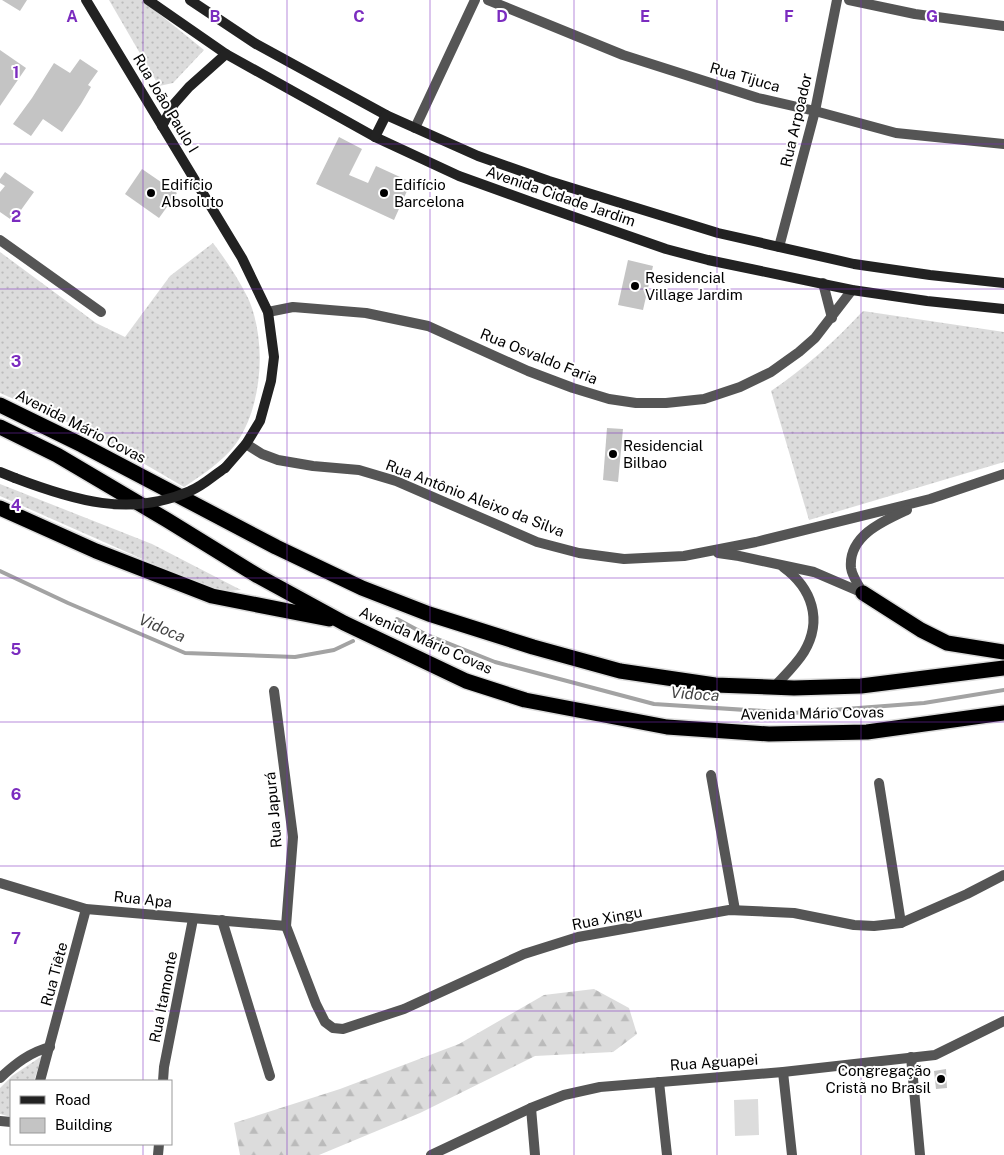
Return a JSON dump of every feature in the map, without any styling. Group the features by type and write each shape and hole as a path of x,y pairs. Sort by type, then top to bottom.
{"highway":[{"name":"Avenida Mário Covas","path":"0,405 82,445 276,547 362,588 429,614 533,647 620,671 715,685 774,687 861,686 1004,668"},
{"name":"Avenida Mário Covas","path":"0,426 56,455 258,576 344,623 466,681 525,700 666,727 769,734 867,732 1004,713"},
{"path":"0,508 96,551 212,596 344,623"},
{"path":"862,594 921,630 947,643 1004,652"}],"main road":[{"name":"Rua João Paulo I","path":"0,472 55,493 96,502 121,505 142,505 191,491 225,468 246,444 260,421 271,381 274,357 268,312 242,258 86,0"},
{"name":"Avenida Cidade Jardim","path":"148,0 226,54 375,138 459,176 666,249 708,260 852,290 927,301 1004,309"},
{"name":"Avenida Cidade Jardim","path":"190,0 256,44 386,114 478,156 549,182 718,233 864,266 1004,283"},
{"path":"162,126 174,104 195,81 226,54"},
{"path":"375,138 386,114"}],"street":[{"path":"415,128 475,0"},
{"name":"Rua Tijuca","path":"488,0 623,55 758,98 896,133 1004,144"},
{"name":"Rua Arpoador","path":"780,247 815,111 837,0"},
{"path":"849,0 915,14 1004,26"},
{"path":"0,240 101,312"},
{"path":"823,283 832,318"},
{"name":"Rua Osvaldo Faria","path":"268,312 293,307 366,313 428,326 528,371 573,388 609,399 666,403 704,399 740,388 771,372 815,338 852,290"},
{"name":"Rua Antônio Aleixo da Silva","path":"246,444 262,454 278,460 313,466 358,470 396,481 537,542 579,553 624,559 684,556 707,552 756,542 930,499"},
{"path":"862,594 851,569 854,547 862,536 886,519 930,499 1004,474"},
{"path":"707,552 779,563 814,572 862,594"},
{"path":"774,687 805,650 812,634 814,619 812,606 805,589 796,576 779,563"},
{"name":"Rua Japurá","path":"274,691 293,837 286,926"},
{"path":"711,775 734,910"},
{"path":"879,784 901,923"},
{"name":"Rua Xingu","path":"286,926 316,1004 325,1022 333,1028 343,1029 404,1009 524,954 578,937 734,910 794,913 854,925 874,926 901,923 1004,875"},
{"name":"Rua Apa","path":"0,883 86,908 286,926"},
{"name":"Rua Tiête","path":"40,1080 86,908"},
{"name":"Rua Itamonte","path":"163,1080 193,919"},
{"path":"222,920 270,1076"},
{"name":"Rua Aguapei","path":"431,1155 531,1108 564,1095 600,1088 783,1072 935,1055 1004,1021"},
{"path":"0,1078 24,1058 38,1050 50,1047"},
{"path":"911,1057 920,1155"},
{"path":"783,1072 792,1155"},
{"path":"659,1082 667,1155"},
{"path":"531,1108 535,1155"}],"green space":[{"path":"109,0 142,0 204,50 173,83 159,86"},
{"path":"213,243 248,298 258,333 260,353 259,373 252,412 235,445 218,463 205,473 184,487 88,431 0,393 0,252 96,323 125,337 170,276"},
{"path":"863,311 1004,332 1004,462 809,520 771,391 819,354"},
{"path":"0,484 152,544 241,590 217,592 0,496"},
{"path":"594,989 629,1008 637,1034 613,1052 535,1056 420,1113 319,1155 240,1155 234,1123 340,1089 459,1044 544,995"},
{"path":"42,1056 34,1080 10,1080 10,1117 0,1114 0,1088 12,1076"},
{"path":"758,1099 759,1135 735,1136 734,1100"}],"building":[{"path":"2,0 27,0 20,11"},
{"path":"0,50 26,68 0,106"},
{"path":"80,59 98,71 88,85 91,87 81,104 62,132 43,119 31,136 13,124 54,63 70,73"},
{"path":"339,137 362,149 349,175 368,183 376,166 411,182 394,220 316,184"},
{"name":"Edifício Absoluto","path":"142,169 177,193 159,218 125,194"},
{"path":"5,172 34,192 13,221 0,212 0,192 5,186 0,183 0,179"},
{"name":"Residencial Village Jardim","path":"628,260 653,266 643,310 618,305"},
{"name":"Residencial Bilbao","path":"607,428 623,429 618,482 603,480"},
{"name":"Congregação Cristã no Brasil","path":"946,1069 947,1088 936,1089 934,1071"}],"waterway":[{"name":"Vidoca","path":"0,571 68,603 185,653 295,657 334,650 353,641"},
{"name":"Vidoca","path":"397,619 425,634 495,662 654,704 793,713 924,703 1004,690"}],"place":[{"name":"Edifício Absoluto","path":"151,193"},
{"name":"Edifício Barcelona","path":"384,193"},
{"name":"Residencial Village Jardim","path":"635,286"},
{"name":"Residencial Bilbao","path":"613,454"},
{"name":"Congregação Cristã no Brasil","path":"941,1079"}]}
